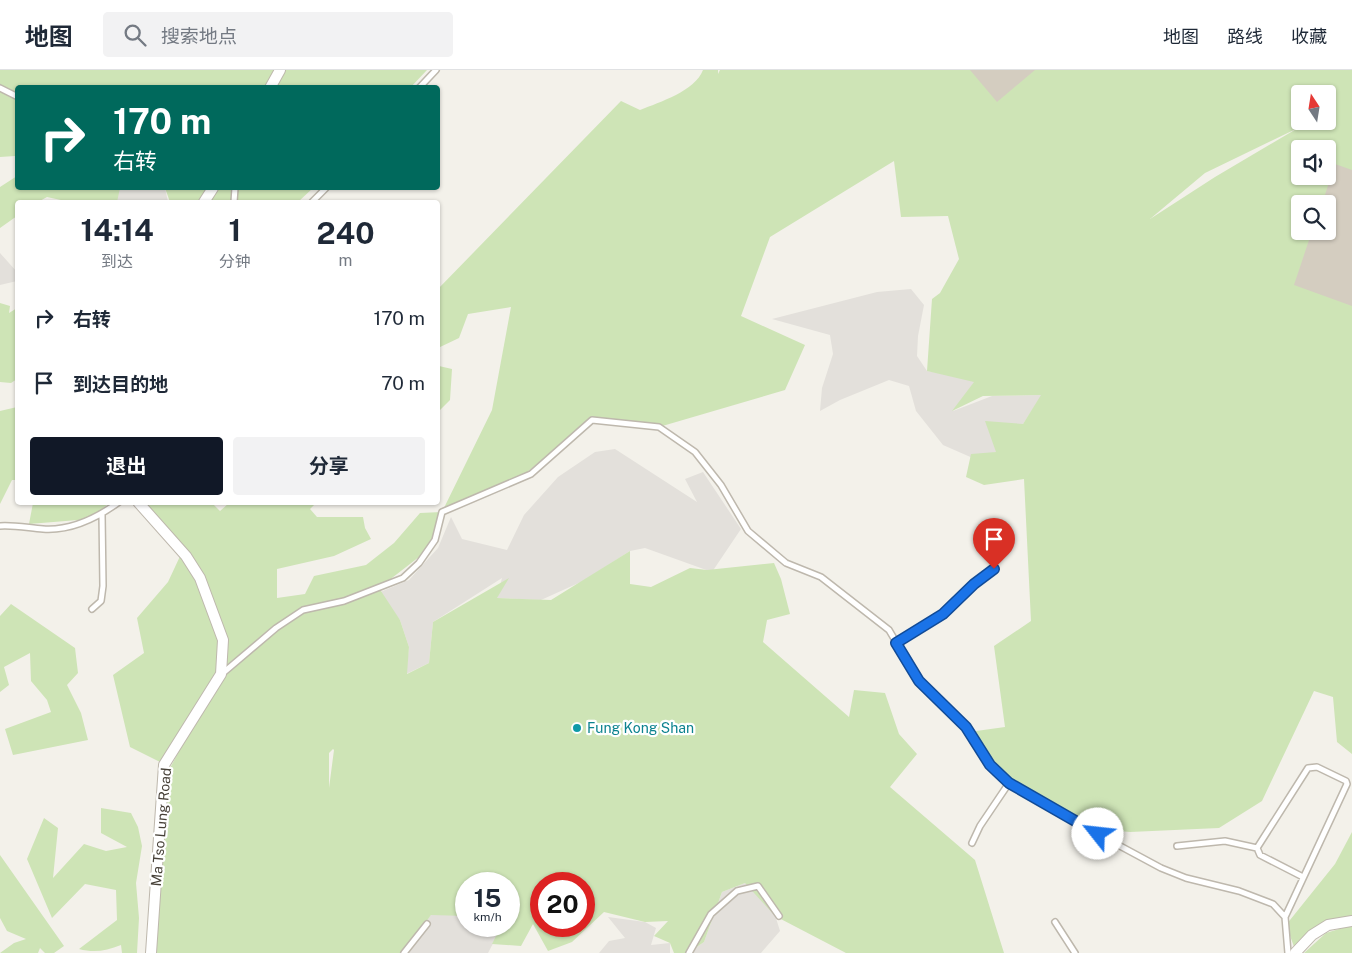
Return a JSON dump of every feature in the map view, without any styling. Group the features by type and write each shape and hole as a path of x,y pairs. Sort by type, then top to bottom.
{"street":[{"path":"272,85 280,70"},
{"path":"141,505 186,556 200,578 222,640 222,674"},
{"name":"Ma Tso Lung Road","path":"151,953 164,765 222,674"},
{"path":"1295,953 1312,935 1328,925 1352,921"}],"lane":[{"path":"422,85 436,70"},
{"path":"0,88 15,96"},
{"path":"314,200 324,190"},
{"path":"222,674 276,628 303,610 344,601 403,578 419,563 434,540 442,512 532,474 592,420 659,427 695,452 721,484 748,531 786,563 821,577 889,630 919,681 966,727 990,765 1009,783 1055,811 1161,868 1186,878 1240,891 1273,904 1285,917"},
{"path":"0,526 45,529 73,526 102,514 115,505"},
{"path":"92,609 101,601 103,586 102,514"},
{"path":"896,643 943,614 974,584 994,569"},
{"path":"1288,953 1285,917 1347,784 1346,781 1316,767 1308,768 1258,848 1260,855 1303,877"},
{"path":"972,843 980,826 1009,783"},
{"path":"1177,846 1225,842 1258,848"},
{"path":"690,953 711,914 737,890 758,886 779,916"},
{"path":"1055,922 1075,953"},
{"path":"404,953 426,924"}],"shaded area":[{"path":"116,190 165,190 168,200 114,200"},
{"path":"0,253 15,270 15,281 0,285"},
{"path":"911,289 924,305 918,336 917,356 927,371 977,379 953,411 992,396 1042,395 1023,424 996,452 975,459 943,445 916,411 909,386 889,380 840,400 820,411 822,388 833,354 830,335 772,319 877,292"},
{"path":"615,449 697,502 685,479 703,472 741,529 712,572 645,548 630,551 583,581 541,600 497,598 502,578 433,622 429,663 406,674 409,647 400,620 378,593 409,580 438,548 451,517 462,539 507,550 524,515 558,477 595,452"},
{"path":"745,883 771,902 780,931 761,953 688,953 704,942 722,892"},
{"path":"434,911 455,914 455,937 496,937 488,953 401,953"},
{"path":"608,917 645,922 656,928 651,945 670,943 670,953 599,953 609,941 625,938"}],"green space":[{"path":"0,70 427,70 413,85 15,85 15,156 0,157"},
{"path":"703,70 718,70 718,74 720,70 1352,70 1352,754 1337,742 1333,697 1314,691 1262,801 1219,828 1130,832 1086,828 1004,779 969,732 1005,727 994,646 1031,621 1024,479 984,485 966,477 971,454 996,452 985,421 1023,424 1041,395 983,396 952,411 974,382 927,371 932,299 940,293 959,259 948,216 901,217 894,161 770,237 741,316 805,345 785,390 659,427 592,420 517,480 442,512 492,410 511,307 468,314 459,338 440,347 440,287 621,101 640,110 685,90 693,84","holes":["1291,85 1336,85 1336,130 1295,130 1215,177 1150,219 1205,173 1294,130 1291,130"]},
{"path":"15,177 15,190 120,190 117,200 61,200 47,197 42,200 15,200 15,217 0,228 0,187"},
{"path":"166,190 311,190 300,200 169,200"},
{"path":"0,303 10,306 9,313 15,309 15,380 11,383 0,382"},
{"path":"440,366 452,369 450,400 440,410"},
{"path":"15,407 15,480 12,480 0,504 0,411"},
{"path":"33,505 107,505 90,519 29,524"},
{"path":"141,505 214,505 220,511 227,505 314,505 310,509 317,517 363,517 365,528 371,539 334,556 277,569 277,598 305,594 314,576 366,565 394,543 420,513 442,512 428,550 379,588 400,620 409,647 407,674 429,663 433,622 509,578 497,598 551,600 630,551 630,584 651,587 690,568 707,570 774,563 781,579 790,614 767,620 763,642 849,717 854,690 885,693 899,734 917,754 890,787 975,860 1004,953 846,953 775,916 745,883 722,892 704,942 688,953 674,953 670,943 654,936 668,921 645,922 604,912 595,920 595,872 530,872 530,930 521,946 492,944 496,937 520,937 520,872 455,872 455,916 431,915 403,953 152,953 169,770 193,725 160,762 130,747 113,675 144,653 137,618 168,582 182,552","holes":["334,750 329,788 329,753"]},
{"path":"11,604 75,648 78,673 67,685 81,713 88,740 13,755 5,729 51,712 47,700 31,681 30,653 4,667 9,685 0,692 0,616"},
{"path":"101,808 131,813 138,827 142,846 136,883 139,918 137,953 122,953 121,945 100,951 79,949 117,920 116,890 85,884 52,918 27,859 44,818 58,828 53,878 84,844 106,851 127,847 101,833"},
{"path":"1352,832 1352,922 1323,928 1296,952 1286,925 1335,864"},
{"path":"0,855 64,946 54,953 45,953 40,948 38,953 0,953 14,943 26,939 7,931 0,918"},
{"path":"1352,925 1352,953 1304,953 1326,933"},
{"path":"540,937 577,937 572,942 548,951"}],"building":[{"path":"970,70 1035,70 997,102"},
{"path":"1336,164 1352,170 1352,306 1294,285 1309,240 1336,240 1336,195 1325,195 1328,185 1336,185"}],"place":[{"name":"Fung Kong Shan","path":"577,728"}],"route":[{"path":"994,569 974,584 943,614 896,643 919,681 966,727 990,765 1009,783 1032,798 1098,834"}]}
